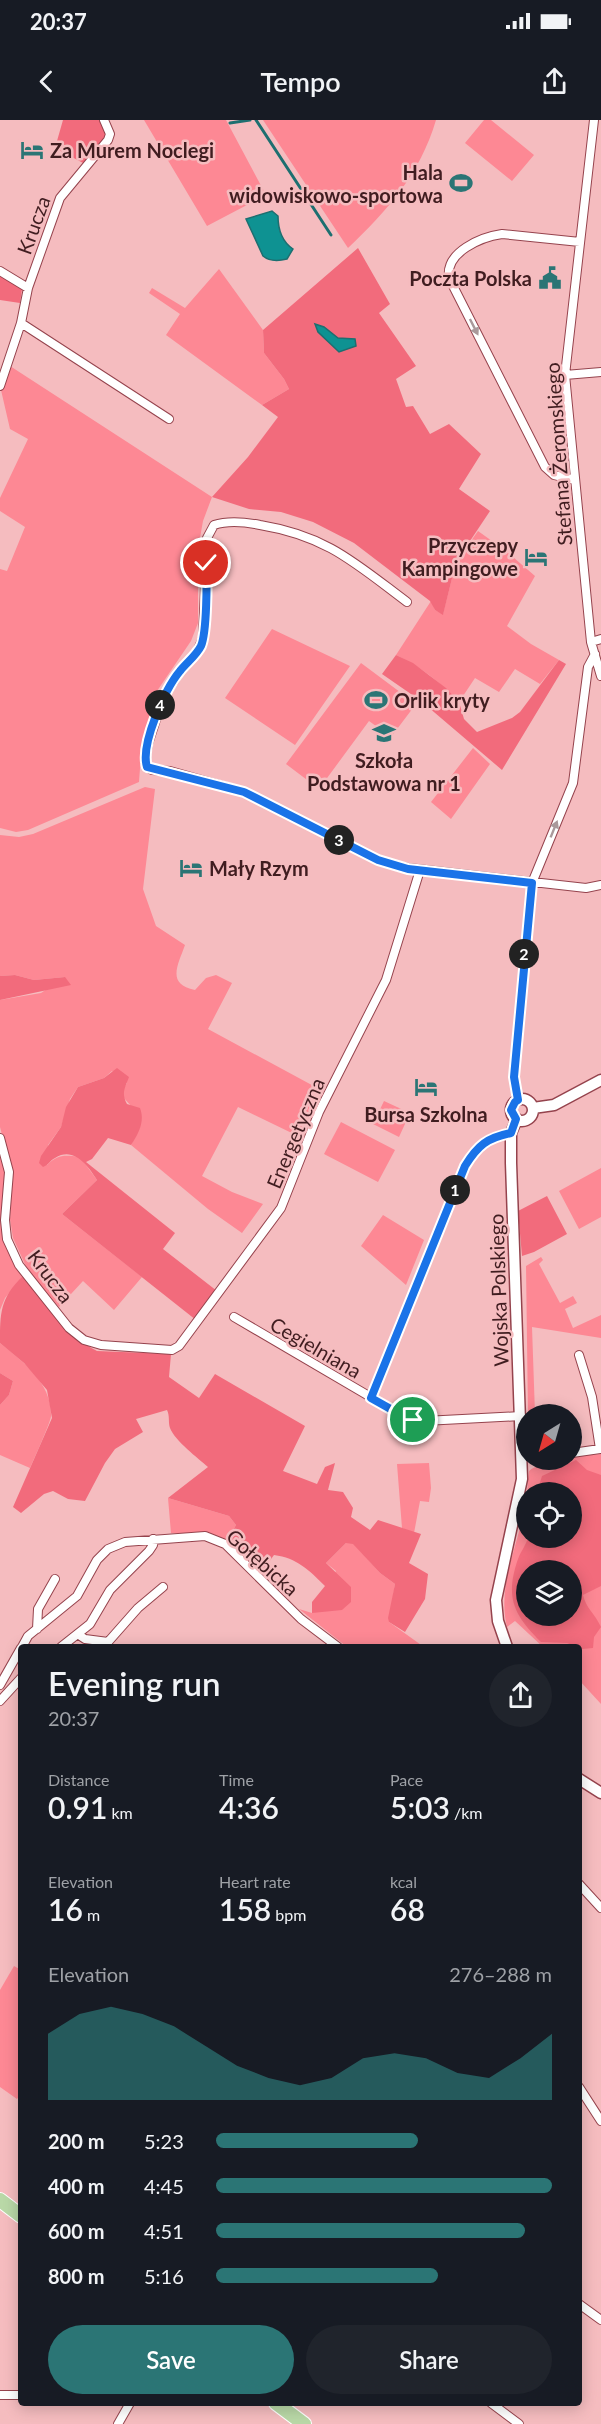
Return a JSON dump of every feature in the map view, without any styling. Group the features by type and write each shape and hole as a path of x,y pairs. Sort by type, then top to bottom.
{"main road":[{"path":"0,2200 18,2214"},
{"path":"280,2406 304,2424"}],"street":[{"name":"Krucza","path":"0,386 21,323 28,288 60,198 108,140 110,134 104,120"},
{"name":"Stefana Żeromskiego","path":"594,120 564,375 591,642 601,676"},
{"path":"575,480 554,476 545,467 448,274 454,258 473,244 492,235 580,242"},
{"path":"0,271 28,288"},
{"path":"21,323 169,419"},
{"path":"564,375 601,372"},
{"path":"407,603 344,554 309,537 285,529 250,523 225,521 214,525 207,538 203,638 197,652 180,671 163,698 145,761 147,767 152,770 170,771 244,792 378,860 420,870 532,883 586,888 600,887"},
{"path":"591,642 601,639"},
{"path":"518,1100 514,1077 532,883 573,783 588,667 595,654"},
{"name":"Energetyczna","path":"135,1347 172,1350 179,1346 281,1208 319,1112 386,980 420,870"},
{"path":"533,1108 554,1105 601,1080"},
{"path":"518,1100 528,1100 533,1108 527,1120 516,1119 511,1110 518,1100"},
{"name":"Wojska Polskiego","path":"516,1119 511,1133 521,1404"},
{"path":"371,1398 465,1166 475,1150 491,1138 511,1133"},
{"name":"Krucza","path":"0,1138 9,1172 5,1231 11,1251 19,1265 76,1335 100,1346 135,1347"},
{"name":"Cegielniana","path":"234,1317 403,1416 423,1421 516,1416"},
{"path":"579,1354 592,1396 600,1449 582,1452"},
{"name":"Wojska Polskiego","path":"506,1644 498,1621 496,1600 520,1493 523,1470"},
{"name":"Gołębicka","path":"23,1644 28,1636 77,1596 97,1560 108,1549 125,1542 205,1536 225,1544 301,1618 334,1644"},
{"path":"66,1644 90,1624 110,1590 153,1545 153,1539"},
{"path":"37,1629 39,1609 55,1578"},
{"path":"79,1635 85,1639 108,1642 138,1608 163,1587"},
{"name":"Gołębicka","path":"0,1686 18,1653"},
{"path":"0,1701 18,1681"},
{"path":"582,1781 601,1793"},
{"path":"582,1887 601,1908"},
{"path":"582,2092 601,2121"},
{"path":"582,2306 601,2320"},
{"path":"0,2395 18,2395"},
{"path":"118,2424 128,2406"},
{"path":"495,2406 519,2424"}],"shaded area":[{"path":"63,120 101,120 107,133 103,142 85,164 55,148"},
{"path":"144,120 226,120 266,195 207,226"},
{"path":"263,120 436,120 421,157 401,190 348,248"},
{"path":"484,120 491,120 534,155 512,181 465,143"},
{"path":"358,248 390,304 379,313 416,366 396,379 406,407 413,406 430,434 449,424 481,454 459,489 490,511 456,562 443,615 435,610 430,601 354,543 313,522 281,512 249,509 212,497 248,457 278,417 262,405 289,389 264,353 263,330"},
{"path":"219,269 263,330 264,353 289,389 262,405 166,335 180,314 149,293 152,288 185,308"},
{"path":"0,273 20,283 22,289 20,303 0,300"},
{"path":"10,366 212,497 203,521 198,549 198,623 191,641 155,694 141,755 139,782 28,830 16,832 0,828 0,569 7,571 25,527 0,511 0,498 28,439 10,429 1,390"},
{"path":"478,531 535,576 507,626 531,644 559,660 540,684 515,669 499,692 475,678 459,702 430,676 396,655 431,601 435,610 443,614 456,562"},
{"path":"272,629 350,666 295,745 225,698"},
{"path":"396,655 413,663 446,688 459,702 464,719 477,732 512,718 520,712 559,660 566,664 502,770 421,701 382,674"},
{"path":"361,663 416,704 391,737 369,721 319,789 286,764"},
{"path":"473,748 490,764 451,819 431,802"},
{"path":"145,787 155,789 143,889 156,926 185,945 177,966 177,978 186,987 195,990 206,978 216,975 232,983 208,1029 321,1090 300,1137 238,1107 202,1176 232,1192 263,1204 242,1233 208,1209 131,1145 140,1127 132,1107 123,1097 123,1089 127,1083 112,1071 104,1078 78,1087 70,1099 61,1127 48,1145 47,1165 62,1156 80,1157 97,1180 62,1214 142,1277 114,1310 83,1281 59,1307 29,1273 13,1238 10,1219 11,1169 0,1127 0,1000 41,993 65,977 34,980 15,975 0,976 0,835 19,837 33,834"},
{"path":"15,975 34,980 65,977 71,985 0,1000 0,976"},
{"path":"117,1068 129,1077 124,1097 127,1104 140,1108 142,1118 140,1127 131,1145 108,1138 92,1159 86,1162 175,1233 163,1249 217,1291 196,1320 62,1214 97,1180 80,1159 68,1154 55,1158 43,1167 39,1163 41,1156 61,1127 66,1107 78,1087 104,1078"},
{"path":"384,1101 410,1113 399,1137 373,1124"},
{"path":"341,1122 395,1150 378,1182 324,1154"},
{"path":"0,1150 6,1171 1,1227 5,1245 23,1276 5,1298 0,1310"},
{"path":"601,1168 601,1217 579,1229 559,1191"},
{"path":"547,1196 567,1234 522,1256 518,1211"},
{"path":"383,1215 424,1240 406,1285 361,1246"},
{"path":"541,1257 543,1260 539,1264 560,1303 573,1296 577,1303 565,1309 573,1328 601,1315 601,1338 532,1327 535,1404 528,1404 526,1266"},
{"path":"23,1276 65,1327 97,1351 171,1354 169,1377 199,1398 215,1374 305,1426 283,1471 317,1484 325,1467 335,1463 328,1490 343,1492 353,1508 351,1517 370,1530 378,1520 421,1534 409,1563 428,1574 425,1599 405,1632 389,1622 388,1618 395,1584 380,1573 353,1544 346,1543 326,1563 351,1587 351,1602 342,1610 312,1613 312,1602 325,1586 308,1570 296,1562 274,1555 260,1574 227,1541 236,1525 229,1516 168,1498 208,1467 173,1433 169,1426 167,1410 136,1419 143,1432 115,1449 85,1501 68,1499 53,1491 44,1494 21,1513 13,1507 52,1418 47,1390 24,1363 0,1343 3,1307 15,1284"},
{"path":"0,1343 34,1374 47,1393 50,1404 51,1416 30,1468 0,1455 0,1405 9,1395 13,1381 0,1373"},
{"path":"0,1373 13,1381 9,1395 0,1405"},
{"path":"601,1454 601,1704 582,1683 582,1644 540,1644 520,1626 582,1626 582,1560 516,1560 516,1622 507,1627 504,1610 505,1594 516,1543 516,1548 582,1548 582,1482 528,1482 529,1471 582,1470 582,1456"},
{"path":"429,1463 431,1488 429,1502 420,1501 414,1533 402,1528 397,1464"},
{"path":"582,1465 587,1470 601,1475 601,1586 583,1595 601,1627 594,1637 593,1648 582,1649 582,1644 541,1642 526,1626 582,1626 582,1560 518,1559 523,1548 582,1548 582,1482 540,1482 542,1476 555,1470 582,1470"},
{"path":"168,1498 229,1516 236,1525 227,1541 208,1533 171,1533"},
{"path":"346,1543 353,1543 380,1573 395,1584 389,1622 420,1644 343,1644 299,1609 312,1613 336,1571 326,1563"},
{"path":"516,1566 516,1608 512,1595"},
{"path":"14,1966 18,1968 17,2099 0,2087 0,1990"}],"water":[{"path":"272,211 278,216 283,238 293,249 287,259 275,260 263,256 246,219"},
{"path":"315,324 324,327 338,338 355,339 356,346 339,352 318,332"}],"waterway":[{"path":"230,123 250,120"},
{"path":"256,120 331,235"}],"place":[{"name":"Za Murem Noclegi","path":"32,150"},
{"name":"Hala widowiskowo-sportowa","path":"461,183"},
{"name":"Poczta Polska","path":"550,278"},
{"name":"Przyczepy Kampingowe","path":"536,557"},
{"name":"Orlik kryty","path":"376,700"},
{"name":"Szkoła Podstawowa nr 1","path":"384,733"},
{"name":"Mały Rzym","path":"191,868"},
{"name":"Bursa Szkolna","path":"426,1087"}],"route":[{"path":"206,563 205,627 201,647 180,671 163,698 148,744 145,761 147,767 152,770 170,771 244,792 378,860 400,867 532,883 519,1003 514,1077 518,1100 512,1105 511,1110 516,1119 511,1133 491,1138 475,1150 465,1166 371,1398 413,1420"}]}
